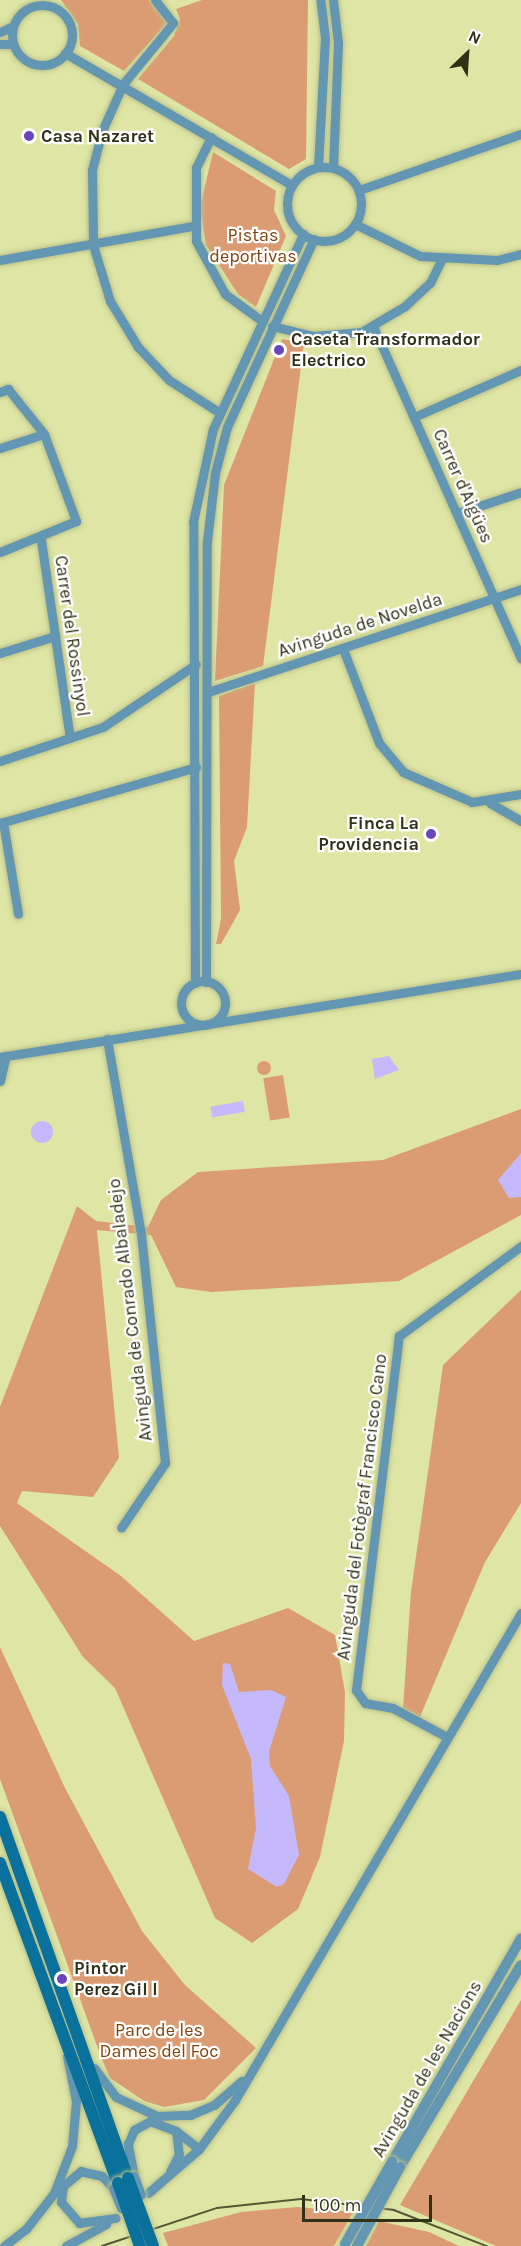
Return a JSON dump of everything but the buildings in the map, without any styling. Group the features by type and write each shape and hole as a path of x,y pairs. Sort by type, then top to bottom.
{"main road":[{"path":"0,1816 79,2038 123,2181 140,2246"},
{"path":"0,1863 65,2048 123,2181 155,2246"}],"street":[{"path":"155,0 174,23 123,84 93,165 93,245 110,300 138,347 169,380 220,413"},
{"path":"318,167 325,38 320,0"},
{"path":"333,0 338,43 333,168"},
{"path":"0,32 13,26 24,10 51,3 70,23 67,50"},
{"path":"13,26 13,44 22,57 38,65 67,50"},
{"path":"0,44 13,44"},
{"path":"67,50 292,185"},
{"path":"358,190 521,136"},
{"path":"211,137 196,168 194,226 213,279 262,321"},
{"path":"318,167 333,168 358,190 355,224 337,239 314,239 303,234 288,212 292,185 318,167"},
{"path":"355,224 420,255 497,260 521,254"},
{"path":"0,260 194,226"},
{"path":"177,1028 184,1013 182,998 195,983 196,664 193,522 206,451 220,413 303,234"},
{"path":"206,982 207,541 215,473 224,432 314,239"},
{"path":"272,326 313,336 373,326 430,284 442,258"},
{"name":"Carrer d'Aigües","path":"373,326 521,659"},
{"path":"414,417 521,370"},
{"path":"0,552 41,540 76,521 44,434 4,391"},
{"path":"0,448 44,434"},
{"path":"458,513 521,492"},
{"name":"Carrer del Rossinyol","path":"41,540 70,738"},
{"name":"Avinguda de Novelda","path":"208,692 521,589"},
{"path":"0,653 55,636"},
{"path":"343,649 379,743 403,772 472,802 490,803 521,794"},
{"path":"0,761 103,727 196,664"},
{"path":"18,915 1,822 196,767"},
{"path":"490,803 521,821"},
{"path":"0,1081 3,1056 521,974"},
{"path":"195,983 206,982 220,990 225,1004 237,1020"},
{"path":"206,1025 219,1018 225,1004"},
{"path":"184,1013 206,1025"},
{"name":"Avinguda de Conrado Albaladejo","path":"107,1039 141,1234 165,1463 121,1528"},
{"name":"Avinguda del Fotògraf Francisco Cano","path":"447,1737 393,1708 365,1703 356,1690 399,1336 521,1246"},
{"path":"148,2193 199,2149 248,2075 521,1613"},
{"name":"Avinguda de les Nacions","path":"357,2246 396,2164 521,1940"},
{"name":"Avinguda de les Nacions","path":"344,2245 521,1965"},
{"path":"79,2038 98,2076 116,2097 147,2114 190,2115 214,2105 248,2075"},
{"path":"3,2246 26,2229 54,2193 72,2146 76,2101 65,2048"},
{"path":"135,2246 123,2181 134,2130 142,2123 158,2121 176,2131 199,2149"},
{"path":"165,2179 179,2154 176,2131"},
{"path":"66,2246 116,2218 79,2223 61,2202 63,2186 81,2171 123,2181"}],"green space":[{"path":"61,0 149,0 167,23 124,71 80,46 78,24"},
{"path":"202,0 308,0 306,159 289,169 138,79 174,36 180,19 176,9"},
{"name":"Pistas deportivas","path":"213,152 276,191 274,210 286,236 256,307 238,294 206,245 200,207"},
{"path":"282,339 304,343 263,666 215,681 224,485"},
{"path":"255,683 247,827 234,861 240,910 221,944 216,944 221,919 219,696"},
{"path":"264,1061 269,1063 271,1068 269,1073 264,1075 259,1073 257,1068 259,1063"},
{"path":"283,1075 290,1117 270,1121 263,1078"},
{"path":"521,1109 521,1215 399,1281 211,1292 176,1287 151,1235 97,1230 119,1458 93,1497 22,1491 17,1503 121,1576 194,1641 288,1608 335,1635 345,1692 344,1741 320,1857 298,1909 252,1943 215,1918 115,1688 83,1657 0,1526 0,1407 77,1206 96,1221 148,1227 161,1200 198,1172 383,1160"},
{"path":"521,1290 521,1503 485,1562 420,1717 403,1708 411,1592 443,1365"},
{"name":"Parc de les Dames del Foc","path":"0,1647 65,1788 142,1931 185,1985 256,2048 204,2100 164,2107 144,2101 110,2078 0,1779"},
{"path":"521,2000 521,2246 496,2246 400,2205"},
{"path":"297,2207 353,2212 334,2246 168,2246 163,2233 241,2212"},
{"path":"379,2221 429,2232 459,2246 366,2246"}],"shaded area":[{"path":"389,1056 399,1070 375,1079 372,1059"},
{"path":"243,1101 245,1112 212,1118 211,1107"},
{"path":"42,1121 50,1124 53,1132 50,1140 42,1143 34,1140 31,1132 34,1124"},
{"path":"521,1153 521,1197 509,1198 498,1180"},
{"path":"223,1663 230,1664 239,1692 271,1690 286,1697 269,1752 270,1766 289,1796 299,1855 284,1884 277,1887 248,1869 256,1828 251,1759 222,1685"}],"tram line":[{"path":"102,2246 217,2208 301,2199 394,2210 487,2246"}],"place":[{"name":"Casa Nazaret","path":"29,136"},
{"name":"Caseta Transformador Electrico","path":"279,350"},
{"name":"Finca La Providencia","path":"431,834"},
{"name":"Pintor Perez Gil I","path":"62,1979"}]}
